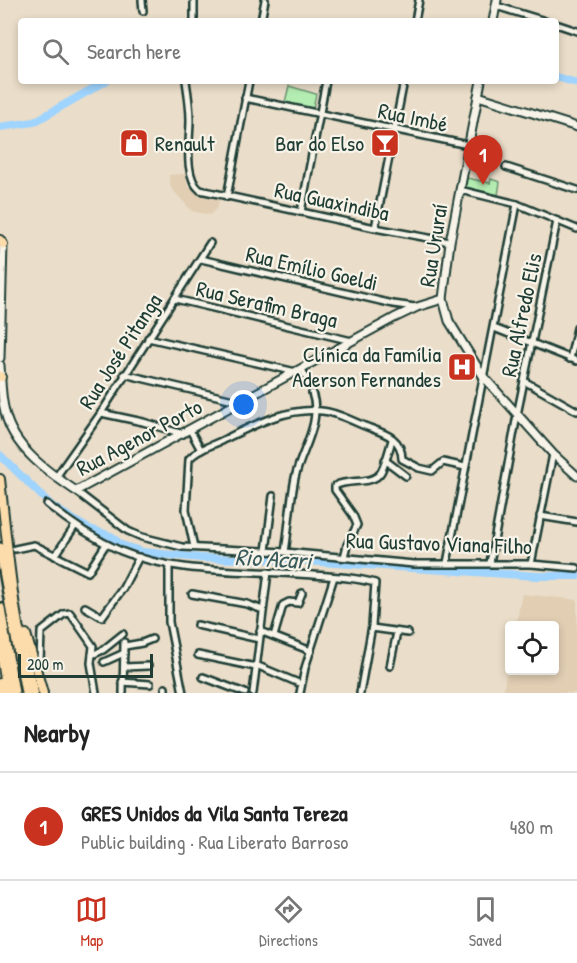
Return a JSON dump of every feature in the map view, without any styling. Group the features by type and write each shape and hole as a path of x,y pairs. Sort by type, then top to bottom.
{"highway":[{"path":"0,549 26,693"},
{"path":"0,608 14,693"}],"main road":[{"path":"0,479 14,598 34,693"},
{"path":"14,598 43,693"},
{"path":"0,647 7,693"},
{"path":"0,683 1,693"}],"street":[{"path":"142,0 143,11"},
{"path":"194,0 194,18"},
{"path":"262,18 265,0"},
{"path":"416,18 419,0"},
{"path":"494,18 496,3 537,18"},
{"path":"559,25 577,31"},
{"name":"Rua Guaxindiba","path":"186,84 190,118 188,151 195,185 207,192 227,197 450,242"},
{"path":"227,197 248,84"},
{"path":"301,212 325,84"},
{"path":"375,228 403,84"},
{"name":"Rua Ururaí","path":"480,84 450,242 443,299 449,321 483,376 553,454 577,476"},
{"path":"478,96 577,127"},
{"name":"Rua Imbé","path":"245,98 468,145"},
{"path":"506,167 577,190"},
{"path":"460,190 517,204 577,229"},
{"path":"447,563 517,204"},
{"name":"Rua Alfredo Elis","path":"490,563 517,415 557,221"},
{"path":"0,358 2,242"},
{"name":"Rua José Pitanga","path":"56,477 101,413 210,243"},
{"name":"Rua Emílio Goeldi","path":"201,259 393,304 417,307"},
{"name":"Rua Serafim Braga","path":"175,299 352,341"},
{"name":"Rua Agenor Porto","path":"76,491 352,341 417,307 443,299"},
{"path":"494,328 577,361"},
{"path":"570,359 577,328"},
{"path":"148,338 299,370 309,384"},
{"path":"474,363 488,356"},
{"name":"Rua Gustavo Viana Filho","path":"0,365 3,404 9,423 33,458 128,531 160,542 194,548 285,552 414,564 531,564 577,568"},
{"path":"124,374 243,402"},
{"path":"524,381 577,411"},
{"path":"285,552 294,481 313,429 312,393"},
{"path":"194,548 186,510 188,462 191,457 250,426 284,415 324,411 391,435 392,440 402,450 402,459 419,468 432,471 443,462 465,467"},
{"path":"101,413 183,434"},
{"path":"190,430 201,450"},
{"path":"344,557 357,525 353,515 335,490 336,486 346,481 374,478 380,473 392,440"},
{"path":"531,564 553,454"},
{"path":"385,460 406,476"},
{"path":"266,552 273,496"},
{"path":"47,504 75,526 106,544 138,557 169,565 373,582 376,585 372,628 360,693"},
{"path":"540,516 577,522"},
{"path":"56,556 75,526"},
{"path":"15,549 33,545 90,571 106,544"},
{"path":"85,608 102,617 126,582 138,557"},
{"path":"169,565 169,622 183,693"},
{"path":"253,693 268,572"},
{"path":"300,693 310,651 334,577"},
{"path":"274,636 283,605 289,602 298,603 302,593"},
{"path":"192,594 236,602 263,610"},
{"path":"37,672 40,662 41,632 64,614 70,613 91,642 96,693"},
{"path":"197,625 259,639"},
{"path":"372,628 408,633"},
{"path":"260,631 310,651"},
{"path":"390,666 397,632"},
{"path":"92,655 103,650 123,634"},
{"path":"104,662 124,647 152,639"},
{"path":"123,693 124,647"},
{"path":"198,655 256,666 301,684"},
{"path":"124,667 148,666"},
{"path":"203,677 245,693"},
{"path":"122,682 150,684"},
{"path":"225,693 227,686"}],"shaded area":[{"path":"185,174 188,186 199,195 219,200 217,208 210,215 192,211 171,188 169,175"},
{"path":"522,594 577,600 577,693 503,693 506,675 559,675 559,621 517,621"}],"green space":[{"path":"289,86 316,94 313,109 285,102"},
{"path":"467,178 490,183 491,179 500,182 498,195 466,187"}],"waterway":[{"path":"559,78 577,83"},
{"path":"0,127 34,122 101,84"},
{"name":"Rio Acari","path":"0,455 53,507 87,528 111,536 121,545 143,552 201,558 289,560 538,576 577,576"}],"place":[{"name":"Renault","path":"134,143"},
{"name":"Bar do Elso","path":"385,143"},
{"name":"GRES Unidos da Vila Santa Tereza","path":"483,185"},
{"name":"Clínica da Família Aderson Fernandes","path":"462,367"}]}
